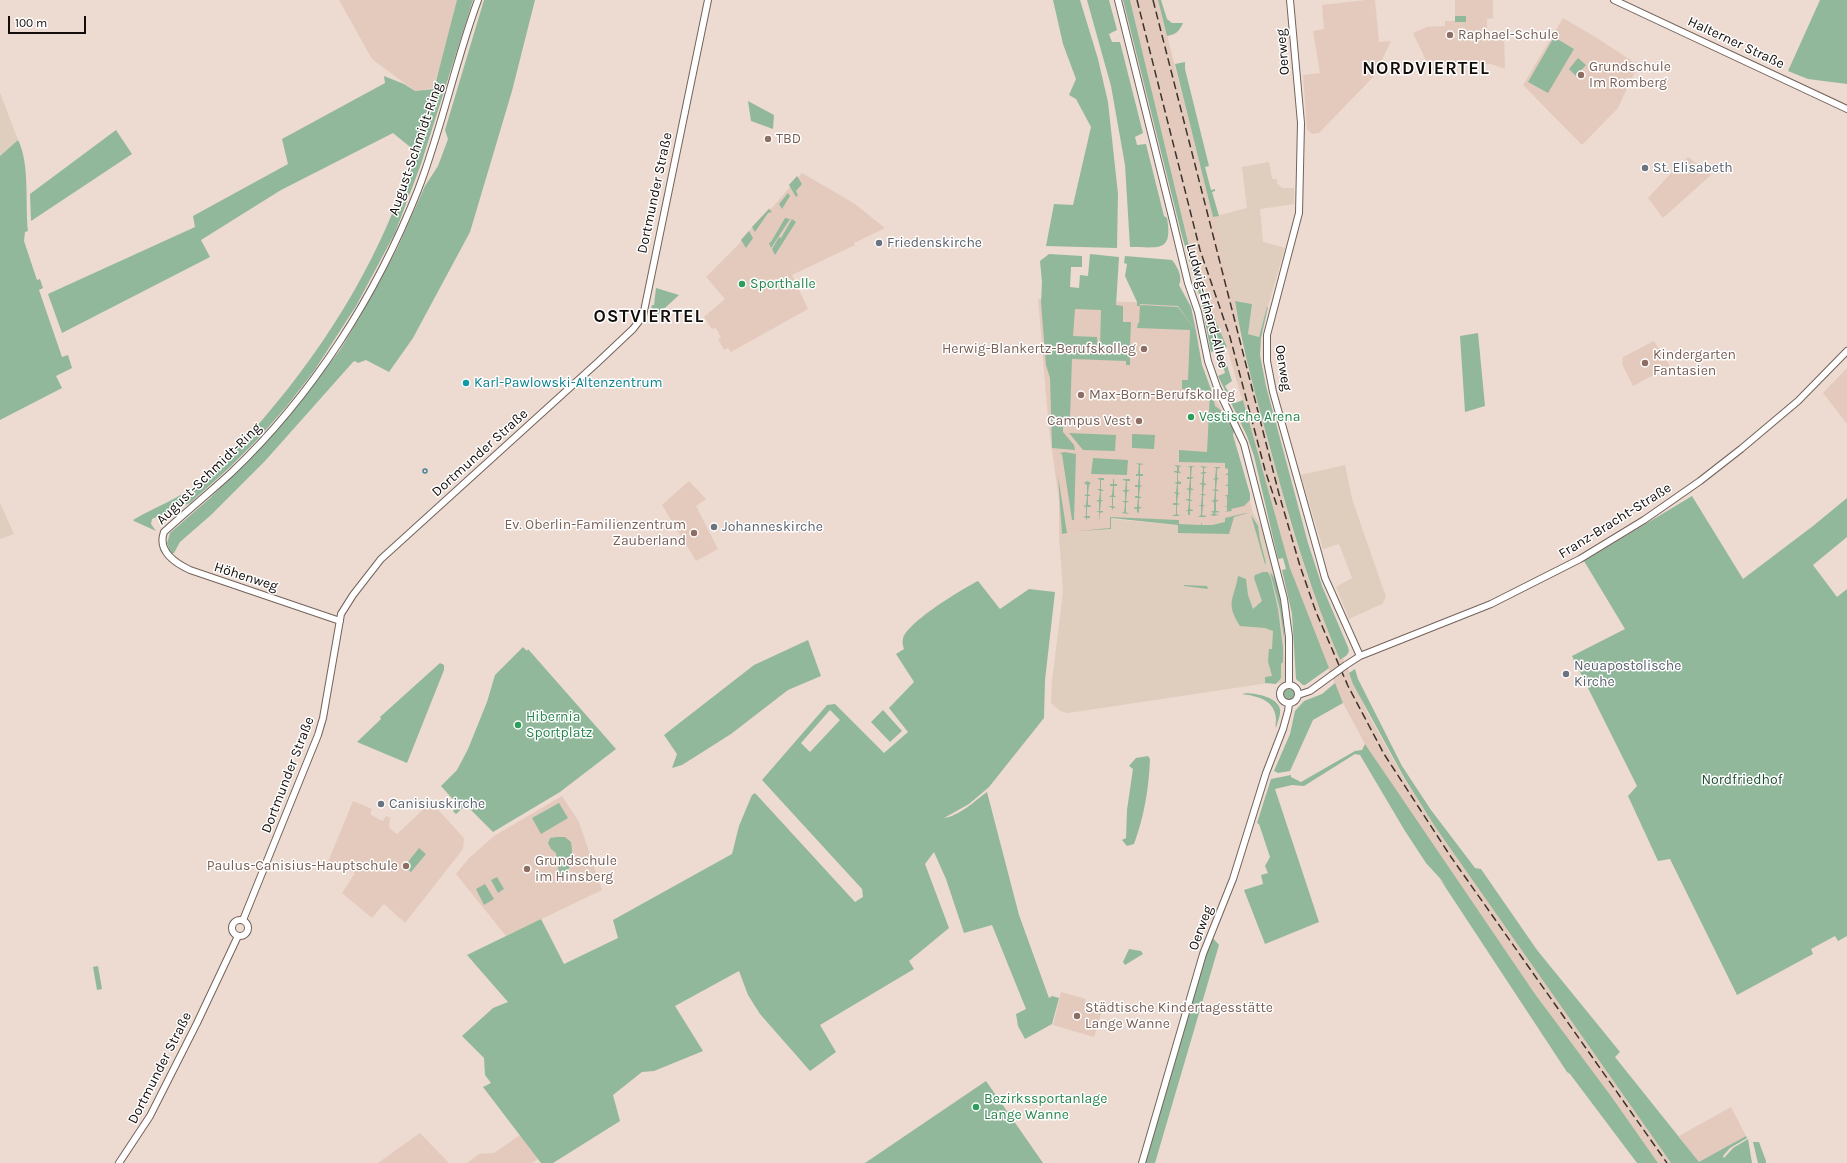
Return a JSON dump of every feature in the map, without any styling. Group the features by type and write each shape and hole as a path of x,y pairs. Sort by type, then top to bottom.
{"main road":[{"name":"August-Schmidt-Ring","path":"163,537 164,532 231,473 260,443 318,373 346,332 394,246 418,189 434,143 478,0"},
{"name":"Dortmunder Straße","path":"243,920 318,735 323,718 341,614 352,595 381,559 597,363 641,319 647,299 708,0"},
{"name":"Ludwig-Erhard-Allee","path":"1118,0 1181,258 1198,312 1208,361 1217,387 1239,431 1249,459 1287,618 1288,685"},
{"name":"Oerweg","path":"1290,0 1301,123 1299,213 1267,335 1266,354 1273,392 1325,578 1360,656"},
{"name":"Halterner Straße","path":"1614,0 1847,109"},
{"name":"Franz-Bracht-Straße","path":"1360,656 1492,604 1580,558 1644,520 1700,481 1742,449 1798,401 1847,351"},
{"name":"Höhenweg","path":"163,537 162,542 166,552 173,560 190,570 340,621"},
{"path":"1298,694 1310,691 1360,656"},
{"path":"1288,685 1295,688 1298,694 1295,701 1288,704 1284,702 1280,696 1282,688 1288,685"},
{"name":"Oerweg","path":"1142,1163 1203,954 1233,879 1266,773 1283,728 1288,711 1288,704"},
{"name":"Dortmunder Straße","path":"243,920 248,926 248,931 244,936 238,936 232,932 233,925 236,921 243,920"},
{"name":"Dortmunder Straße","path":"119,1163 150,1116 197,1023 238,936"}],"shaded area":[{"path":"339,0 462,0 433,88 415,91 372,59"},
{"path":"1130,0 1158,0 1235,301 1241,342 1290,522 1309,581 1340,660 1343,658 1367,712 1404,779 1671,1163 1658,1163 1611,1096 1535,994 1365,744 1343,703 1318,644 1290,568 1227,347 1202,289 1192,259"},
{"path":"1375,0 1379,42 1391,41 1375,75 1319,133 1312,134 1307,129 1303,75 1320,73 1313,31 1324,29 1322,5"},
{"name":"Raphael-Schule","path":"1455,0 1493,0 1493,18 1487,19 1487,37 1504,36 1505,69 1491,64 1464,63 1431,71 1413,33 1427,27 1445,26 1445,21 1455,21"},
{"name":"Grundschule Im Romberg","path":"1563,18 1638,65 1618,108 1582,145 1523,85"},
{"path":"0,93 18,140 0,156"},
{"path":"1688,157 1711,175 1663,218 1648,198 1675,169 1671,165 1674,163 1678,167"},
{"path":"1269,162 1272,179 1277,179 1277,183 1282,188 1294,188 1294,204 1260,209 1263,242 1285,248 1259,337 1248,334 1252,304 1235,301 1213,217 1247,208 1242,167"},
{"path":"802,173 855,204 885,228 854,243 855,245 792,275 808,309 731,352 728,348 724,350 718,339 721,338 716,328 712,329 704,317 725,299 706,277 741,242 741,240 769,208 771,209"},
{"name":"Campus Vest","path":"1038,299 1188,304 1191,307 1201,363 1211,390 1233,432 1232,434 1253,513 1235,518 1230,534 1178,533 1178,525 1112,518 1112,529 1059,535 1059,500 1049,429"},
{"name":"Kindergarten Fantasien","path":"1654,341 1670,366 1633,386 1622,364 1623,357"},
{"path":"1847,368 1847,424 1823,393"},
{"path":"1345,465 1352,499 1386,597 1382,604 1349,619 1336,587 1352,578 1339,544 1323,549 1301,475"},
{"name":"Ev. Oberlin-Familienzentrum Zauberland","path":"689,481 706,499 696,506 718,549 696,561 662,505"},
{"path":"0,503 14,534 0,539"},
{"path":"1253,513 1265,533 1280,600 1287,683 1268,683 1068,713 1060,711 1051,703 1052,681 1063,592 1059,535 1111,529 1111,519 1178,525 1178,532"},
{"name":"Grundschule im Hinsberg","path":"562,796 579,822 602,890 506,936 456,874 469,858 494,836"},
{"name":"Paulus-Canisius-Hauptschule","path":"353,801 372,809 370,814 378,819 383,821 386,816 390,818 389,828 397,834 431,802 464,838 463,849 405,923 384,904 372,918 342,893 355,873 328,862"},
{"name":"Städtische Kindertagesstätte Lange Wanne","path":"1061,992 1086,999 1085,1003 1103,1008 1094,1037 1053,1025"},
{"path":"1731,1107 1746,1136 1699,1163 1679,1136"},
{"path":"420,1133 449,1163 378,1163"},
{"path":"520,1135 538,1159 532,1163 467,1163 479,1154 494,1153"}],"green space":[{"path":"457,0 473,0 421,164 395,233 356,306 314,371 286,407 256,441 228,469 190,503 152,519 151,524 156,531 134,521 133,520 183,494 208,476 241,444 288,389 333,326 353,293 388,224 415,151 393,133 281,190 201,240 210,257 62,333 48,294 195,227 193,216 288,164 282,139 385,83 384,76 404,84 415,91 434,89"},
{"path":"484,0 535,0 512,91 470,232 413,338 389,372 366,360 358,363 355,361 353,362 265,461 211,515 180,542 174,553 171,554 167,543 170,533 210,498 274,433 301,401 340,350 361,315 397,249 425,186 438,166 448,139 445,130"},
{"path":"1053,0 1080,0 1098,59 1108,102 1118,194 1117,248 1046,246 1054,204 1073,205 1091,127 1076,99 1069,95 1076,79 1063,44"},
{"path":"1087,0 1109,0 1117,30 1109,34 1112,42 1120,42 1143,133 1135,137 1137,145 1146,144 1164,216 1167,218 1168,237 1166,243 1162,246 1130,247 1125,165 1111,86"},
{"path":"1123,0 1130,0 1192,259 1202,289 1227,347 1211,352 1201,301 1182,236"},
{"path":"1158,0 1161,0 1167,19 1172,23 1183,23 1179,31 1167,36"},
{"path":"1820,0 1847,0 1847,84 1808,79 1788,71"},
{"path":"1455,16 1466,16 1466,22 1455,22"},
{"path":"1554,37 1574,49 1548,93 1528,82"},
{"path":"1578,58 1586,65 1576,76 1569,69"},
{"path":"1185,62 1185,69 1209,166 1205,167 1211,190 1215,189 1215,191 1212,192 1219,216 1213,217 1175,64"},
{"path":"748,101 774,115 773,129 751,121"},
{"path":"116,130 132,154 31,221 30,194"},
{"path":"18,140 22,149 26,172 28,231 25,232 24,241 37,280 40,279 43,288 39,290 62,357 68,355 72,368 56,376 62,388 0,420 0,156"},
{"path":"797,176 802,184 796,191 798,195 796,197 789,185"},
{"path":"788,193 790,196 782,209 779,204"},
{"path":"769,209 772,212 768,213 755,232 752,227"},
{"path":"785,218 790,219 771,248 769,243"},
{"path":"792,219 796,222 775,255 772,249 779,237 781,238"},
{"path":"749,231 753,238 746,248 741,240"},
{"path":"1049,254 1082,256 1082,267 1071,267 1070,287 1079,288 1080,275 1088,276 1090,254 1119,257 1116,305 1123,306 1123,322 1131,322 1130,347 1100,345 1101,310 1075,309 1073,336 1097,337 1098,347 1130,349 1130,365 1126,365 1126,361 1072,359 1070,418 1063,418 1063,432 1074,445 1075,450 1052,448 1050,378 1046,365 1041,303 1042,282 1040,261"},
{"path":"1125,256 1172,260 1180,275 1179,285 1191,307 1196,331 1178,306 1140,304 1140,306 1137,306 1137,302 1125,276 1127,264 1124,263"},
{"path":"656,288 679,295 651,321 649,321 652,305 654,305"},
{"path":"1235,301 1252,304 1248,334 1259,337 1268,307 1261,338 1260,355 1266,386 1308,543 1322,586 1348,647 1349,651 1347,655 1340,660 1302,559 1261,417 1242,340"},
{"path":"1140,305 1178,307 1196,331 1202,365 1212,392 1215,406 1226,414 1234,431 1233,435 1250,494 1250,500 1244,506 1231,509 1232,511 1224,512 1227,511 1227,507 1224,506 1227,506 1227,497 1225,495 1228,495 1228,486 1225,486 1228,484 1228,475 1225,475 1228,473 1228,469 1225,468 1225,463 1179,462 1179,450 1207,452 1210,391 1182,389 1182,380 1188,380 1190,330 1137,328 1139,323"},
{"path":"1478,333 1485,406 1465,412 1460,336"},
{"path":"1226,362 1232,381 1225,386 1235,403 1243,400 1290,568 1329,668 1305,685 1296,679 1292,614 1282,570 1286,569 1283,558 1278,559 1254,456 1247,436 1218,376 1225,373 1222,363"},
{"path":"1069,433 1116,435 1115,451 1083,450"},
{"path":"1132,434 1155,435 1154,449 1132,448"},
{"path":"1064,452 1076,454 1074,520 1072,520 1062,454 1059,454"},
{"path":"1093,458 1128,460 1127,475 1091,474"},
{"path":"1136,463 1144,464 1140,465 1140,474 1143,474 1143,476 1140,476 1140,485 1142,486 1140,487 1139,496 1142,498 1139,498 1139,507 1142,507 1139,509 1139,513 1137,512 1137,509 1134,509 1137,507 1138,498 1135,498 1135,496 1138,496 1138,487 1135,487 1135,485 1138,485 1139,476 1136,476 1136,474 1138,474 1139,465"},
{"path":"1174,465 1182,466 1179,467 1179,471 1181,473 1178,473 1178,481 1181,482 1181,484 1178,484 1178,493 1180,493 1178,495 1177,503 1180,504 1177,505 1177,514 1180,516 1172,516 1176,514 1176,505 1173,505 1173,503 1176,503 1176,494 1174,492 1176,492 1177,484 1174,483 1177,482 1177,473 1174,471 1177,471 1177,467"},
{"path":"1187,466 1195,466 1192,467 1191,477 1194,477 1191,479 1191,488 1194,490 1191,490 1190,499 1193,501 1190,501 1190,509 1193,511 1190,511 1190,515 1188,515 1188,511 1185,511 1188,510 1189,501 1186,499 1189,499 1189,490 1186,489 1189,488 1190,479 1187,479 1187,477 1190,477 1190,467"},
{"path":"1200,466 1208,467 1204,468 1204,472 1207,472 1204,474 1204,483 1207,485 1204,485 1203,494 1206,494 1203,496 1203,505 1206,506 1203,506 1202,515 1206,517 1198,517 1201,515 1201,506 1198,506 1201,505 1202,495 1199,495 1202,494 1202,485 1199,483 1202,483 1203,474 1200,473 1203,472 1203,468"},
{"path":"1213,467 1221,467 1217,469 1217,478 1219,478 1217,480 1216,489 1219,491 1216,491 1216,500 1219,500 1216,502 1216,511 1219,511 1215,514 1219,515 1213,516 1210,514 1214,514 1211,511 1214,511 1214,502 1211,501 1214,500 1215,491 1212,490 1215,489 1215,480 1213,479 1215,478 1216,468"},
{"path":"1058,476 1067,533 1062,534"},
{"path":"1097,478 1104,478 1104,480 1101,480 1101,489 1104,491 1101,491 1101,500 1103,500 1101,502 1100,511 1103,512 1100,513 1100,522 1099,512 1096,512 1099,511 1099,502 1096,500 1099,500 1100,491 1097,489 1100,489 1100,480"},
{"path":"1113,479 1114,484 1117,484 1117,486 1114,486 1114,495 1116,497 1113,497 1113,506 1116,508 1113,508 1112,511 1112,508 1109,506 1112,506 1112,497 1109,497 1112,495 1113,486 1110,486 1110,484 1113,484"},
{"path":"1123,479 1130,479 1130,481 1127,481 1127,490 1130,490 1127,492 1126,501 1129,501 1126,503 1126,512 1129,514 1121,513 1124,512 1125,503 1122,501 1125,501 1125,492 1122,490 1125,490 1126,481"},
{"path":"1087,481 1091,483 1089,485 1088,494 1091,496 1088,496 1088,505 1091,507 1087,507 1087,516 1090,516 1090,518 1087,518 1086,521 1086,518 1083,517 1086,516 1086,507 1083,506 1086,505 1087,496 1084,496 1087,494 1087,485 1084,483"},
{"name":"Nordfriedhof","path":"1692,496 1743,579 1847,498 1847,537 1813,565 1837,597 1847,589 1847,936 1838,941 1835,936 1811,949 1813,954 1737,995 1670,859 1658,861 1628,796 1637,786 1572,656 1625,629 1584,561"},
{"path":"1248,513 1234,517 1229,534 1178,533 1178,525 1111,518 1111,529 1078,531 1110,528 1110,517 1179,520 1179,524 1201,525 1202,522 1202,525 1212,525 1225,522 1225,518"},
{"path":"1251,515 1258,526 1265,564"},
{"path":"1268,572 1271,578 1278,609 1283,648 1281,678 1276,684 1265,683 1265,677 1272,676 1268,661 1269,649 1272,649 1273,631 1265,628 1240,626 1235,618 1232,606 1238,576 1246,579 1248,595 1253,609 1262,601 1254,578 1255,575"},
{"path":"1270,572 1274,578 1280,596 1285,647 1280,610"},
{"path":"978,581 1000,609 1029,589 1055,592 1045,680 1044,718 989,787 969,804 944,818 950,817 961,811 987,792 1019,915 1049,998 1052,996 1059,998 1052,1024 1025,1039 1018,1026 1016,1014 1026,1009 992,925 964,933 946,879 934,852 925,864 949,928 909,961 914,969 820,1025 836,1052 810,1071 760,1014 748,995 739,971 675,1006 703,1051 654,1071 642,1072 613,1095 620,1121 553,1163 541,1163 483,1087 491,1083 485,1075 484,1058 462,1036 493,1008 508,1002 467,955 541,919 564,964 618,938 613,920 732,854 739,826 752,795 755,793 855,902 863,897 862,889 762,780 827,705 835,704 884,753 908,732 889,708 914,682 896,654 904,649 903,639 906,632 914,624 936,607","holes":["830,710 840,720 810,752 801,743"]},
{"path":"1184,586 1207,586 1208,589"},
{"path":"808,640 821,676 788,690 731,734 682,765 672,768 677,754 664,735 754,665"},
{"name":"Hibernia Sportplatz","path":"523,647 527,651 528,649 616,749 560,792 493,832 466,805 456,814 453,811 458,805 441,786 457,770 468,749 487,702 495,675"},
{"path":"440,663 444,665 444,670 407,763 357,742 381,719 380,717"},
{"path":"1355,669 1358,679 1402,766 1431,810 1475,868 1481,869 1537,950 1620,1052 1615,1057 1699,1162 1746,1136 1747,1138 1730,1148 1723,1156 1724,1158 1733,1148 1748,1139 1752,1163 1671,1163 1436,828 1405,779 1353,684 1349,673"},
{"path":"1335,683 1343,703 1313,720 1290,771 1278,773 1274,771 1290,734 1295,711 1304,701 1322,694"},
{"path":"1289,688 1293,690 1295,694 1293,698 1289,700 1285,698 1283,694 1285,690"},
{"path":"1247,693 1266,697 1278,705 1280,714 1276,728 1275,712 1272,707 1264,700 1242,694"},
{"path":"883,710 902,731 890,742 871,722"},
{"path":"1365,744 1535,994 1611,1096 1658,1163 1637,1163 1567,1072 1440,879 1447,886 1426,863 1405,831 1360,755 1355,754 1304,786 1292,785 1275,789 1319,922 1265,944 1244,890 1263,884 1261,875 1268,873 1265,866 1270,857 1259,824 1257,823 1271,779 1291,775 1291,777 1301,782 1355,751 1362,750"},
{"path":"1148,756 1150,759 1147,792 1143,813 1134,844 1127,846 1122,840 1126,838 1127,810 1133,769 1129,766 1136,758"},
{"path":"559,803 568,818 541,834 532,818"},
{"path":"565,837 571,842 572,860 569,869 563,876 559,873 556,853 551,849 548,843 550,838"},
{"path":"419,848 426,854 411,872 404,867"},
{"path":"497,877 504,889 498,893 491,880"},
{"path":"485,884 494,899 484,905 476,889"},
{"path":"1211,936 1219,945 1155,1163 1144,1163"},
{"path":"1129,949 1141,951 1143,954 1125,965 1123,962"},
{"path":"98,966 102,989 97,990 93,967"},
{"name":"Bezirkssportanlage Lange Wanne","path":"986,1081 1043,1163 865,1163"},
{"path":"1753,1142 1759,1142 1766,1163 1758,1163"}],"waterway":[{"path":"423,469 427,469 427,471 427,473 423,473 423,469"}],"railway":[{"path":"1137,0 1200,250 1230,337 1265,470 1277,506"},
{"path":"1153,0 1279,494 1300,566 1316,612 1348,686 1384,754 1451,857 1667,1163"}],"place":[{"name":"Raphael-Schule","path":"1450,35"},
{"name":"Grundschule Im Romberg","path":"1581,75"},
{"name":"TBD","path":"768,139"},
{"name":"St. Elisabeth","path":"1645,168"},
{"name":"Friedenskirche","path":"879,243"},
{"name":"Sporthalle","path":"742,284"},
{"name":"Herwig-Blankertz-Berufskolleg","path":"1144,349"},
{"name":"Kindergarten Fantasien","path":"1645,363"},
{"name":"Karl-Pawlowski-Altenzentrum","path":"466,383"},
{"name":"Max-Born-Berufskolleg","path":"1081,395"},
{"name":"Vestische Arena","path":"1191,417"},
{"name":"Campus Vest","path":"1139,421"},
{"name":"Johanneskirche","path":"714,527"},
{"name":"Ev. Oberlin-Familienzentrum Zauberland","path":"694,533"},
{"name":"Neuapostolische Kirche","path":"1566,674"},
{"name":"Hibernia Sportplatz","path":"518,725"},
{"name":"Canisiuskirche","path":"381,804"},
{"name":"Paulus-Canisius-Hauptschule","path":"406,866"},
{"name":"Grundschule im Hinsberg","path":"527,869"},
{"name":"Städtische Kindertagesstätte Lange Wanne","path":"1077,1016"},
{"name":"Bezirkssportanlage Lange Wanne","path":"976,1107"}],"district":[{"name":"NORDVIERTEL","path":"1426,69"},
{"name":"OSTVIERTEL","path":"649,317"}]}
